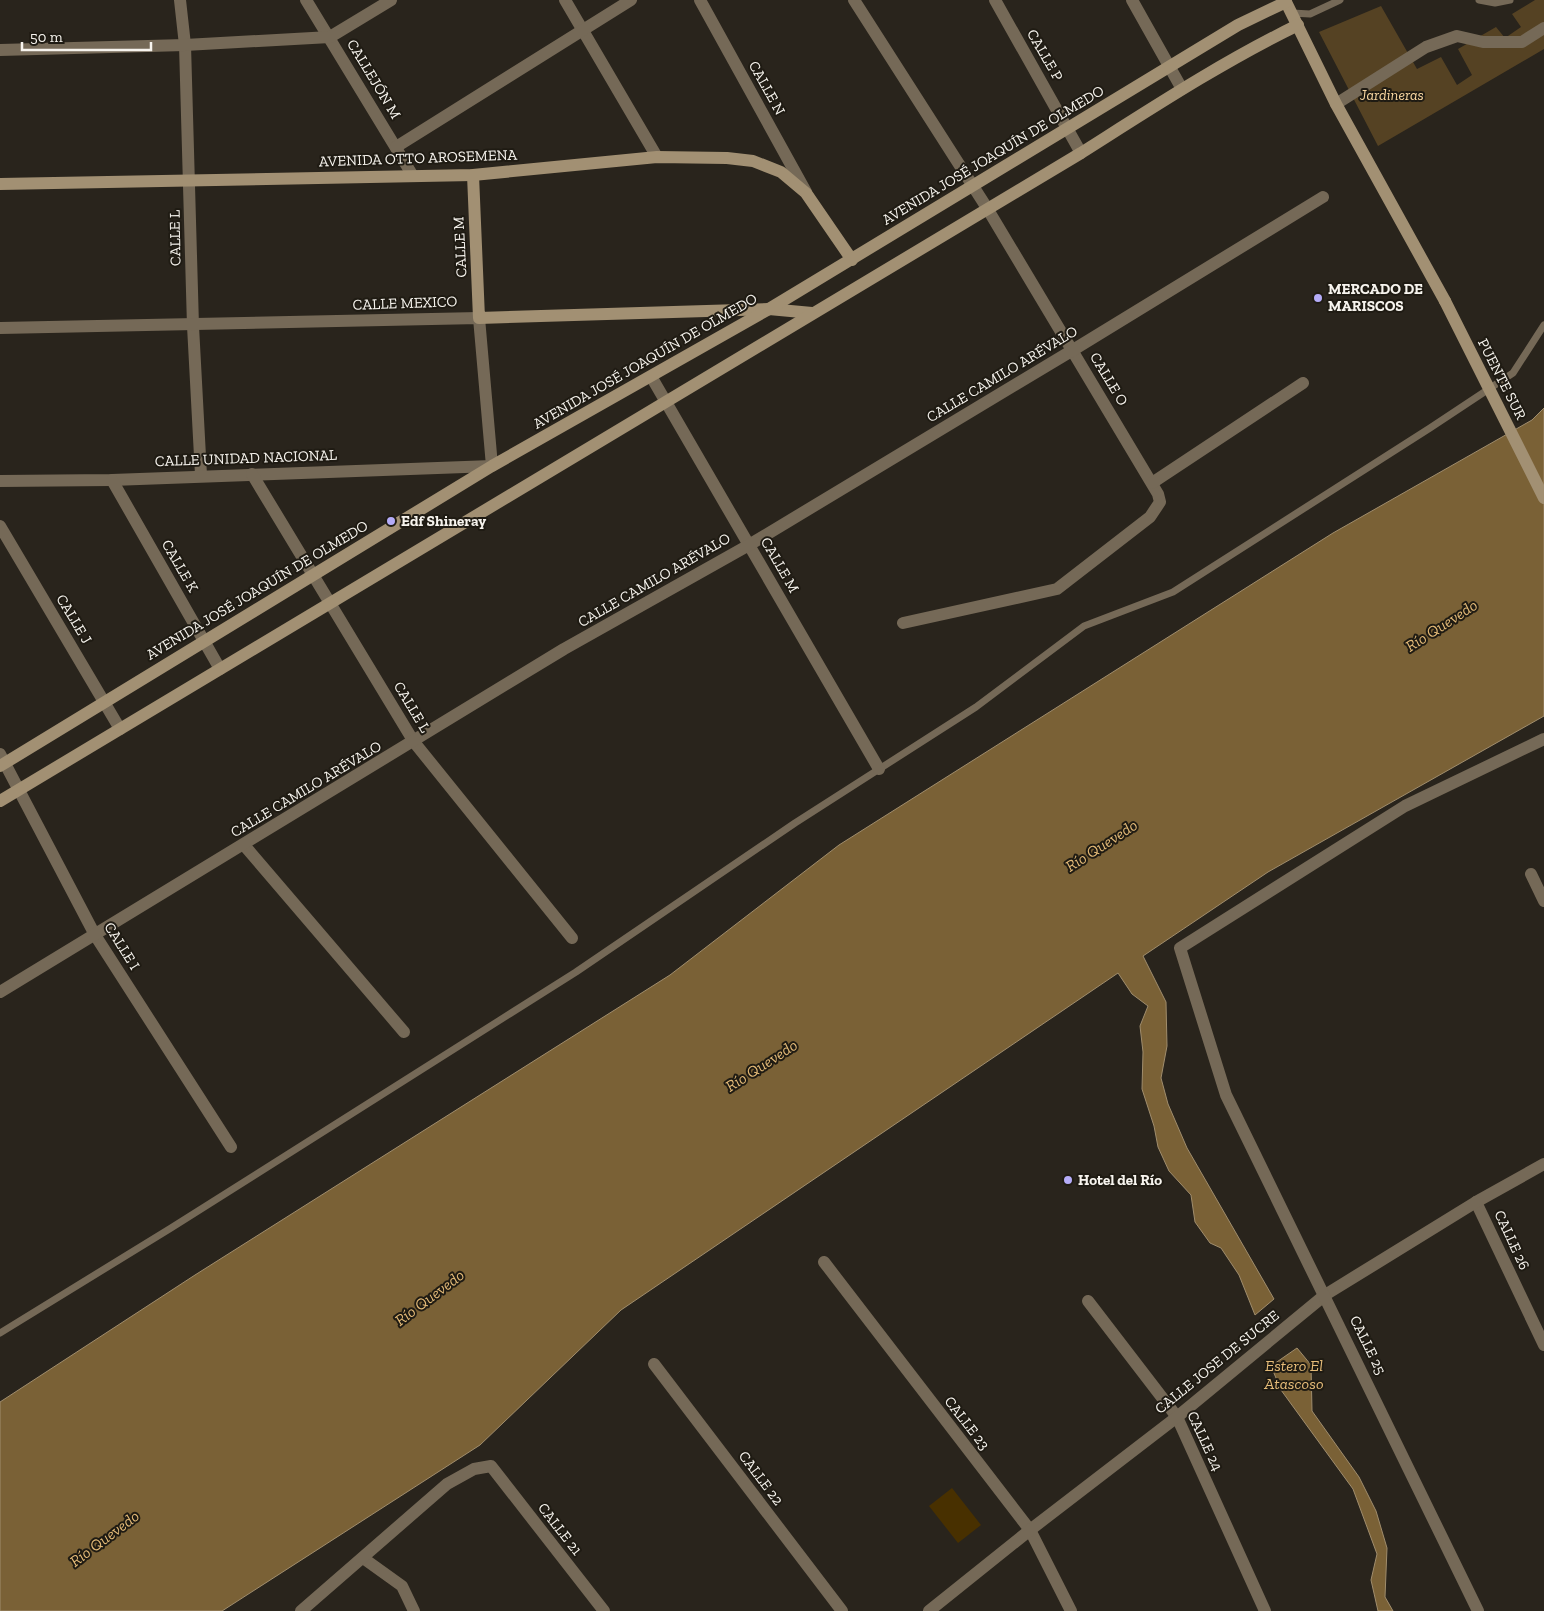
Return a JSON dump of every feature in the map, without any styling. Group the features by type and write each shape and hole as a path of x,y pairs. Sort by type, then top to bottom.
{"main road":[{"name":"AVENIDA JOSÉ JOAQUÍN DE OLMEDO","path":"2,761 315,576 492,466 652,378 852,260 1238,25 1288,5"},
{"path":"1288,5 1336,104"},
{"path":"0,801 812,312 1081,153 1182,89 1251,48 1298,26"},
{"name":"PUENTE SUR","path":"1336,104 1445,301 1544,498"},
{"name":"AVENIDA OTTO AROSEMENA","path":"0,184 473,175 657,157 753,161 781,172 806,193 852,260"},
{"name":"CALLE M","path":"473,175 479,318"},
{"name":"CALLE MEXICO","path":"479,318 769,309 812,312"}],"street":[{"name":"CALLE L","path":"180,0 185,45 193,326 201,475"},
{"name":"CALLEJÓN M","path":"306,0 413,176"},
{"path":"0,50 185,45 330,37 391,0"},
{"path":"565,0 585,30 657,157"},
{"path":"396,146 631,0"},
{"name":"CALLE N","path":"700,0 806,193"},
{"name":"CALLE O","path":"854,0 987,208 1152,483 1160,502 1150,517 1057,589 903,623"},
{"name":"CALLE P","path":"995,0 1081,153"},
{"path":"1132,0 1182,89"},
{"path":"1336,104 1426,47 1457,36 1483,42 1522,42 1544,28"},
{"name":"CALLE CAMILO ARÉVALO","path":"0,992 564,650 749,545 1323,197"},
{"name":"CALLE MEXICO","path":"0,328 193,326 479,318"},
{"name":"CALLE M","path":"479,318 492,466"},
{"name":"CALLE M","path":"652,378 879,769"},
{"path":"1152,483 1303,383"},
{"name":"CALLE UNIDAD NACIONAL","path":"0,481 112,480 201,475 492,466"},
{"name":"CALLE L","path":"252,474 414,742 572,938"},
{"name":"CALLE K","path":"112,480 220,669"},
{"name":"CALLE J","path":"0,526 120,729"},
{"name":"CALLE 25","path":"1478,1611 1325,1295 1276,1201 1226,1095 1180,948 1405,806 1544,739"},
{"name":"CALLE I","path":"2,761 19,789 95,935 230,1148"},
{"path":"244,845 404,1032"},
{"path":"1531,874 1544,901"},
{"name":"CALLE JOSE DE SUCRE","path":"929,1611 1030,1530 1177,1417 1325,1295 1476,1202 1544,1164"},
{"name":"CALLE 26","path":"1476,1202 1544,1345"},
{"name":"CALLE 23","path":"824,1262 1030,1530 1070,1611"},
{"name":"CALLE 24","path":"1088,1301 1177,1417 1266,1611"},
{"name":"CALLE 22","path":"654,1364 842,1611"},
{"name":"CALLE 21","path":"363,1558 447,1484 474,1469 491,1466 604,1611"},
{"path":"301,1611 363,1558 402,1586 414,1611"}],"lane":[{"path":"1288,5 1310,14 1340,0"},
{"path":"1479,0 1495,3 1510,0"},
{"path":"0,1333 171,1228 576,972 795,823 976,707 1084,626 1173,592 1513,373 1544,325"}],"green space":[{"name":"Jardineras","path":"1535,0 1544,0 1544,49 1378,146 1319,32 1381,6 1417,69 1441,57 1457,85 1472,75 1458,49 1496,27 1505,38 1521,27 1512,14"}],"water":[{"name":"Río Quevedo","path":"1544,408 1544,716 1268,872 1143,956 1166,1002 1167,1046 1161,1078 1168,1104 1187,1148 1274,1299 1255,1315 1239,1275 1221,1248 1210,1243 1195,1222 1191,1195 1169,1171 1158,1147 1154,1126 1142,1089 1143,1052 1140,1026 1148,1006 1132,994 1118,973 621,1310 480,1445 222,1611 0,1611 0,1402 195,1275 670,975 839,845 1333,533 1532,420"},
{"name":"Estero El Atascoso","path":"1297,1348 1311,1365 1312,1411 1359,1477 1376,1511 1387,1548 1385,1597 1393,1611 1378,1611 1371,1580 1377,1554 1353,1489 1281,1390 1271,1366"}],"building":[{"path":"952,1488 981,1525 958,1543 929,1506"}],"place":[{"name":"MERCADO DE MARISCOS","path":"1318,298"},
{"name":"Edf Shineray","path":"391,521"},
{"name":"Hotel del Río","path":"1068,1180"}]}
